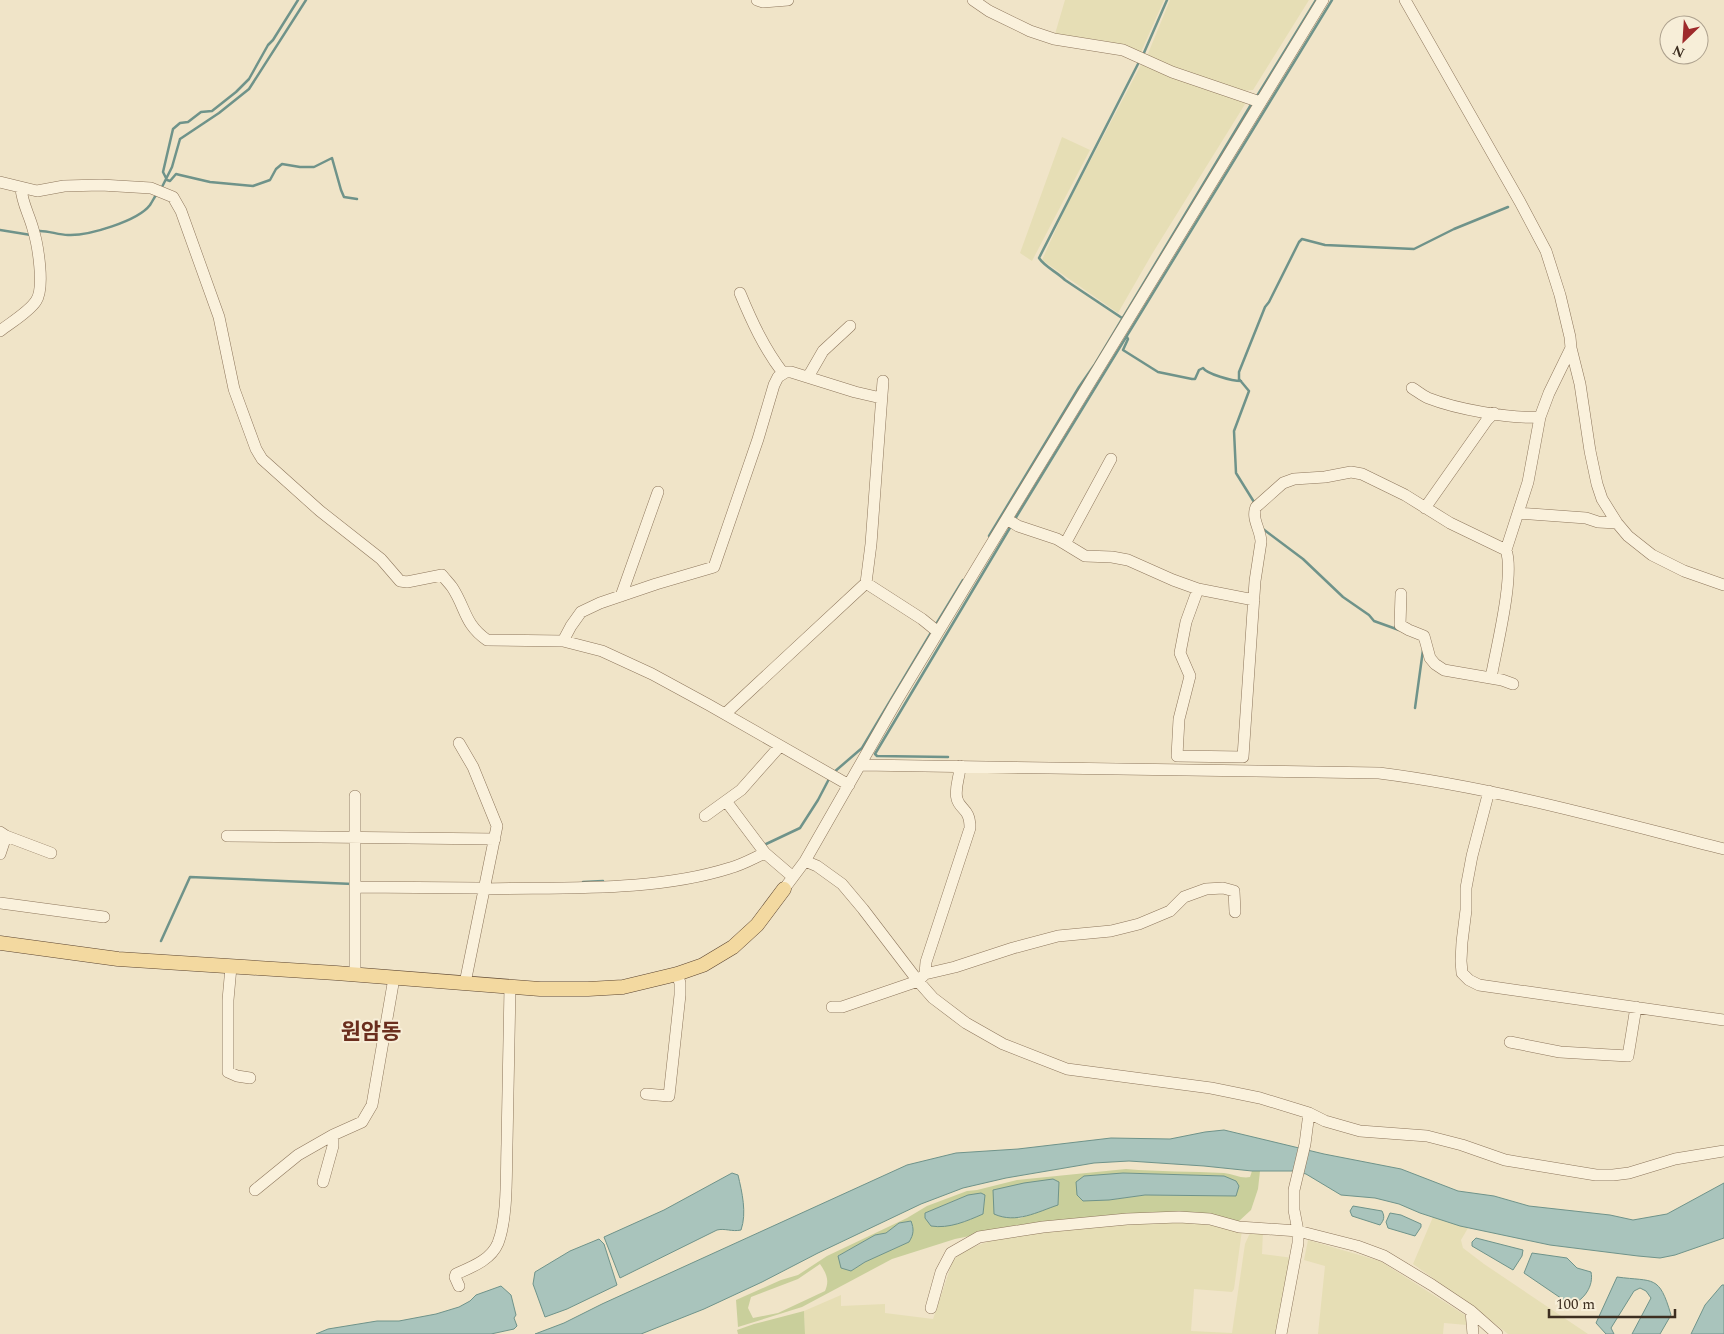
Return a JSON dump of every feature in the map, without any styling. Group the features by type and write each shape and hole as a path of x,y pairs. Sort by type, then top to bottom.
{"main road":[{"path":"0,943 118,959 465,984 540,989 622,987 677,974 703,965 720,956 757,925 788,883"}],"street":[{"path":"757,0 763,2 788,0"},
{"path":"973,0 989,11 1030,31 1054,39 1123,50 1190,79 1260,102"},
{"path":"726,801 788,883 805,861 938,632 1323,0"},
{"path":"1405,0 1546,251 1560,295 1570,337 1597,484 1602,499 1617,523 1628,536 1652,556 1684,571 1724,585"},
{"path":"0,182 37,191 64,186 137,186 151,188 173,197 181,211 218,318 234,389 252,441 262,459 320,511 381,559 400,581 407,582 442,575 452,587 470,624 477,633 487,640 563,641 602,651 652,674 849,785"},
{"path":"0,331 35,303 41,289 36,241 33,227 23,206 21,188"},
{"path":"740,293 768,354 783,374"},
{"path":"808,377 823,351 850,326"},
{"path":"1491,678 1507,588 1509,566 1506,550 1528,482 1540,417 1548,393 1571,348"},
{"path":"563,641 581,612 620,596 714,566 778,377 791,372 881,398"},
{"path":"725,714 866,583 871,544 883,381"},
{"path":"1412,388 1427,398 1451,406 1524,418 1540,417"},
{"path":"1424,508 1494,413"},
{"path":"1065,544 1111,459"},
{"path":"1198,589 1186,622 1180,653 1190,676 1179,719 1177,756 1243,757 1254,600 1261,536 1254,511 1283,483 1305,477 1325,477 1351,472 1362,474 1405,495 1450,523 1506,550"},
{"path":"620,596 658,492"},
{"path":"1518,513 1586,518 1598,522 1617,523"},
{"path":"1007,519 1018,526 1057,539 1085,556 1112,557 1128,560 1198,589 1254,600"},
{"path":"866,583 922,619 938,632"},
{"path":"1401,594 1400,625 1424,636 1430,658 1435,664 1444,670 1514,684"},
{"path":"459,743 473,767 498,826 465,984"},
{"path":"704,816 741,790 780,746"},
{"path":"861,764 1379,773 1432,780 1490,791 1724,848"},
{"path":"921,977 970,828 970,818 957,800 960,766"},
{"path":"1490,791 1472,856 1466,888 1466,910 1461,961 1462,973 1469,980 1479,985 1724,1020"},
{"path":"355,796 355,975"},
{"path":"0,854 3,834 50,854"},
{"path":"226,836 495,838"},
{"path":"355,886 485,889 653,884 696,877 732,868 765,853"},
{"path":"805,861 817,866 842,884 921,977 933,998 966,1023 1003,1044 1067,1068 1211,1088 1260,1098 1360,1131 1427,1136 1462,1145 1505,1160 1596,1175 1629,1173 1676,1159 1724,1151"},
{"path":"832,1007 842,1007 921,977 1058,936 1111,931 1139,924 1170,912 1184,897 1206,889 1223,888 1234,891 1235,912"},
{"path":"0,903 104,917"},
{"path":"231,967 228,1000 228,1072 250,1078"},
{"path":"646,1094 668,1096 680,995 680,983 677,974"},
{"path":"255,1190 298,1155 333,1135 362,1122 372,1105 394,978"},
{"path":"459,1286 455,1277 456,1274 478,1264 486,1258 498,1244 502,1224 507,1175 510,987"},
{"path":"1510,1042 1560,1052 1628,1056 1636,1007"},
{"path":"1280,1334 1298,1231 1294,1210 1294,1190 1296,1175 1305,1144 1309,1113"},
{"path":"323,1182 333,1146 333,1135"},
{"path":"931,1308 941,1272 951,1253 979,1237 1043,1227 1127,1219 1179,1217 1210,1219 1239,1227 1298,1231 1358,1246 1384,1256 1471,1311 1497,1334"},
{"path":"1471,1311 1473,1334"}],"shaded area":[{"path":"1065,0 1164,0 1141,52 1106,41 1055,34"},
{"path":"1170,0 1309,0 1253,90 1241,91 1173,68 1147,56"},
{"path":"1143,61 1247,101 1152,254 1118,313 1042,260 1066,207"},
{"path":"1062,137 1090,150 1032,261 1020,253"},
{"path":"1433,1217 1468,1228 1461,1240 1463,1248 1588,1334 1508,1334 1413,1264"},
{"path":"1127,1221 1210,1223 1242,1230 1234,1289 1232,1292 1194,1289 1191,1331 1232,1333 1245,1244 1253,1231 1263,1231 1262,1254 1293,1258 1278,1334 805,1334 804,1311 841,1295 841,1306 885,1304 885,1313 933,1319 953,1260 965,1250 998,1238"},
{"path":"1308,1240 1380,1261 1465,1315 1467,1325 1444,1323 1443,1334 1318,1334 1325,1266 1304,1260"}],"green space":[{"path":"1126,1169 1224,1173 1241,1177 1250,1177 1252,1171 1260,1171 1258,1189 1251,1210 1238,1222 1218,1217 995,1231 955,1239 892,1259 802,1307 738,1327 736,1300 781,1280 798,1275 827,1256 907,1218 927,1206 967,1191 1017,1180","holes":["1123,1173 1224,1176 1236,1196 1145,1195 1109,1200","1053,1179 1036,1212 1018,1219","968,1195 985,1195 983,1214 964,1222 925,1218 925,1213","910,1221 913,1227 909,1242 865,1262 851,1271 838,1256 875,1235 886,1233 899,1223","820,1264 827,1277 825,1291 778,1313 753,1318 748,1308 751,1297 798,1279"]},
{"path":"804,1311 805,1334 738,1334 737,1330 754,1324"}],"water":[{"path":"1224,1130 1324,1154 1401,1169 1458,1191 1494,1196 1529,1206 1610,1215 1633,1220 1667,1214 1724,1183 1724,1238 1675,1255 1660,1258 1638,1256 1550,1245 1460,1226 1399,1204 1375,1198 1341,1195 1306,1174 1293,1171 1252,1171 1129,1161 1094,1163 1006,1178 963,1188 921,1204 704,1309 641,1334 535,1334 564,1323 907,1165 956,1153 1018,1149 1111,1138 1170,1139"},
{"path":"732,1173 738,1175 742,1195 744,1217 741,1230 717,1230 620,1278 604,1237 664,1210"},
{"path":"1123,1173 1224,1176 1236,1181 1239,1186 1236,1196 1145,1195 1109,1200 1083,1201 1077,1195 1076,1182 1084,1176"},
{"path":"1053,1179 1059,1182 1058,1205 1026,1216 1010,1218 994,1214 993,1190"},
{"path":"981,1193 985,1195 983,1214 964,1222 938,1227 931,1226 925,1218 925,1213 968,1195"},
{"path":"1353,1206 1382,1211 1384,1217 1382,1222 1380,1225 1352,1216 1350,1211"},
{"path":"1390,1213 1401,1215 1421,1224 1421,1227 1415,1236 1388,1228 1386,1222"},
{"path":"911,1221 913,1232 909,1242 865,1262 851,1271 841,1268 838,1256 875,1235 886,1233 899,1223"},
{"path":"1476,1238 1523,1250 1522,1256 1513,1270 1472,1246 1472,1242"},
{"path":"599,1239 604,1244 617,1285 567,1309 545,1317 533,1284 535,1272 570,1251"},
{"path":"1532,1253 1567,1258 1577,1268 1591,1272 1591,1282 1584,1296 1571,1305 1524,1273"},
{"path":"1617,1277 1647,1280 1653,1282 1663,1292 1671,1315 1660,1334 1632,1334 1651,1298 1646,1291 1640,1288 1634,1291 1611,1328 1614,1334 1606,1334 1596,1323"},
{"path":"1724,1285 1724,1334 1691,1334 1705,1305"},
{"path":"501,1286 511,1295 517,1326 514,1329 491,1334 316,1334 328,1329 377,1321 399,1321 436,1314 459,1307 476,1295"}],"waterway":[{"path":"298,0 268,45 249,79 212,111 201,112 188,122 180,123 173,129 163,172 167,180 170,181 176,174 210,182 253,186 270,180 276,169 282,164 314,167 332,158 344,197 357,199"},
{"path":"161,189 172,167 180,139 219,113 249,89 306,0"},
{"path":"1143,55 1167,0"},
{"path":"1257,96 1316,0"},
{"path":"1015,519 1332,0"},
{"path":"1122,318 1065,280 1039,258 1139,62"},
{"path":"989,536 1252,103"},
{"path":"38,231 77,235 100,230 135,217 150,205 156,195"},
{"path":"1254,502 1236,473 1234,431 1249,391 1239,379 1239,372 1265,307 1299,242 1302,239 1325,245 1414,249 1454,229 1508,207"},
{"path":"0,230 31,235"},
{"path":"1127,337 1128,339 1123,350 1158,372 1195,379 1199,370 1203,368 1209,373 1220,377 1241,381"},
{"path":"948,757 877,756 875,754 1011,526"},
{"path":"1263,529 1303,559 1343,597 1369,615 1374,621 1399,630"},
{"path":"935,626 963,580"},
{"path":"833,773 862,748 932,631"},
{"path":"1415,708 1423,650"},
{"path":"764,845 800,828 830,777"},
{"path":"161,941 190,877 353,884"},
{"path":"583,882 603,881"}],"district":[{"name":"원암동","path":"371,1031"}]}
